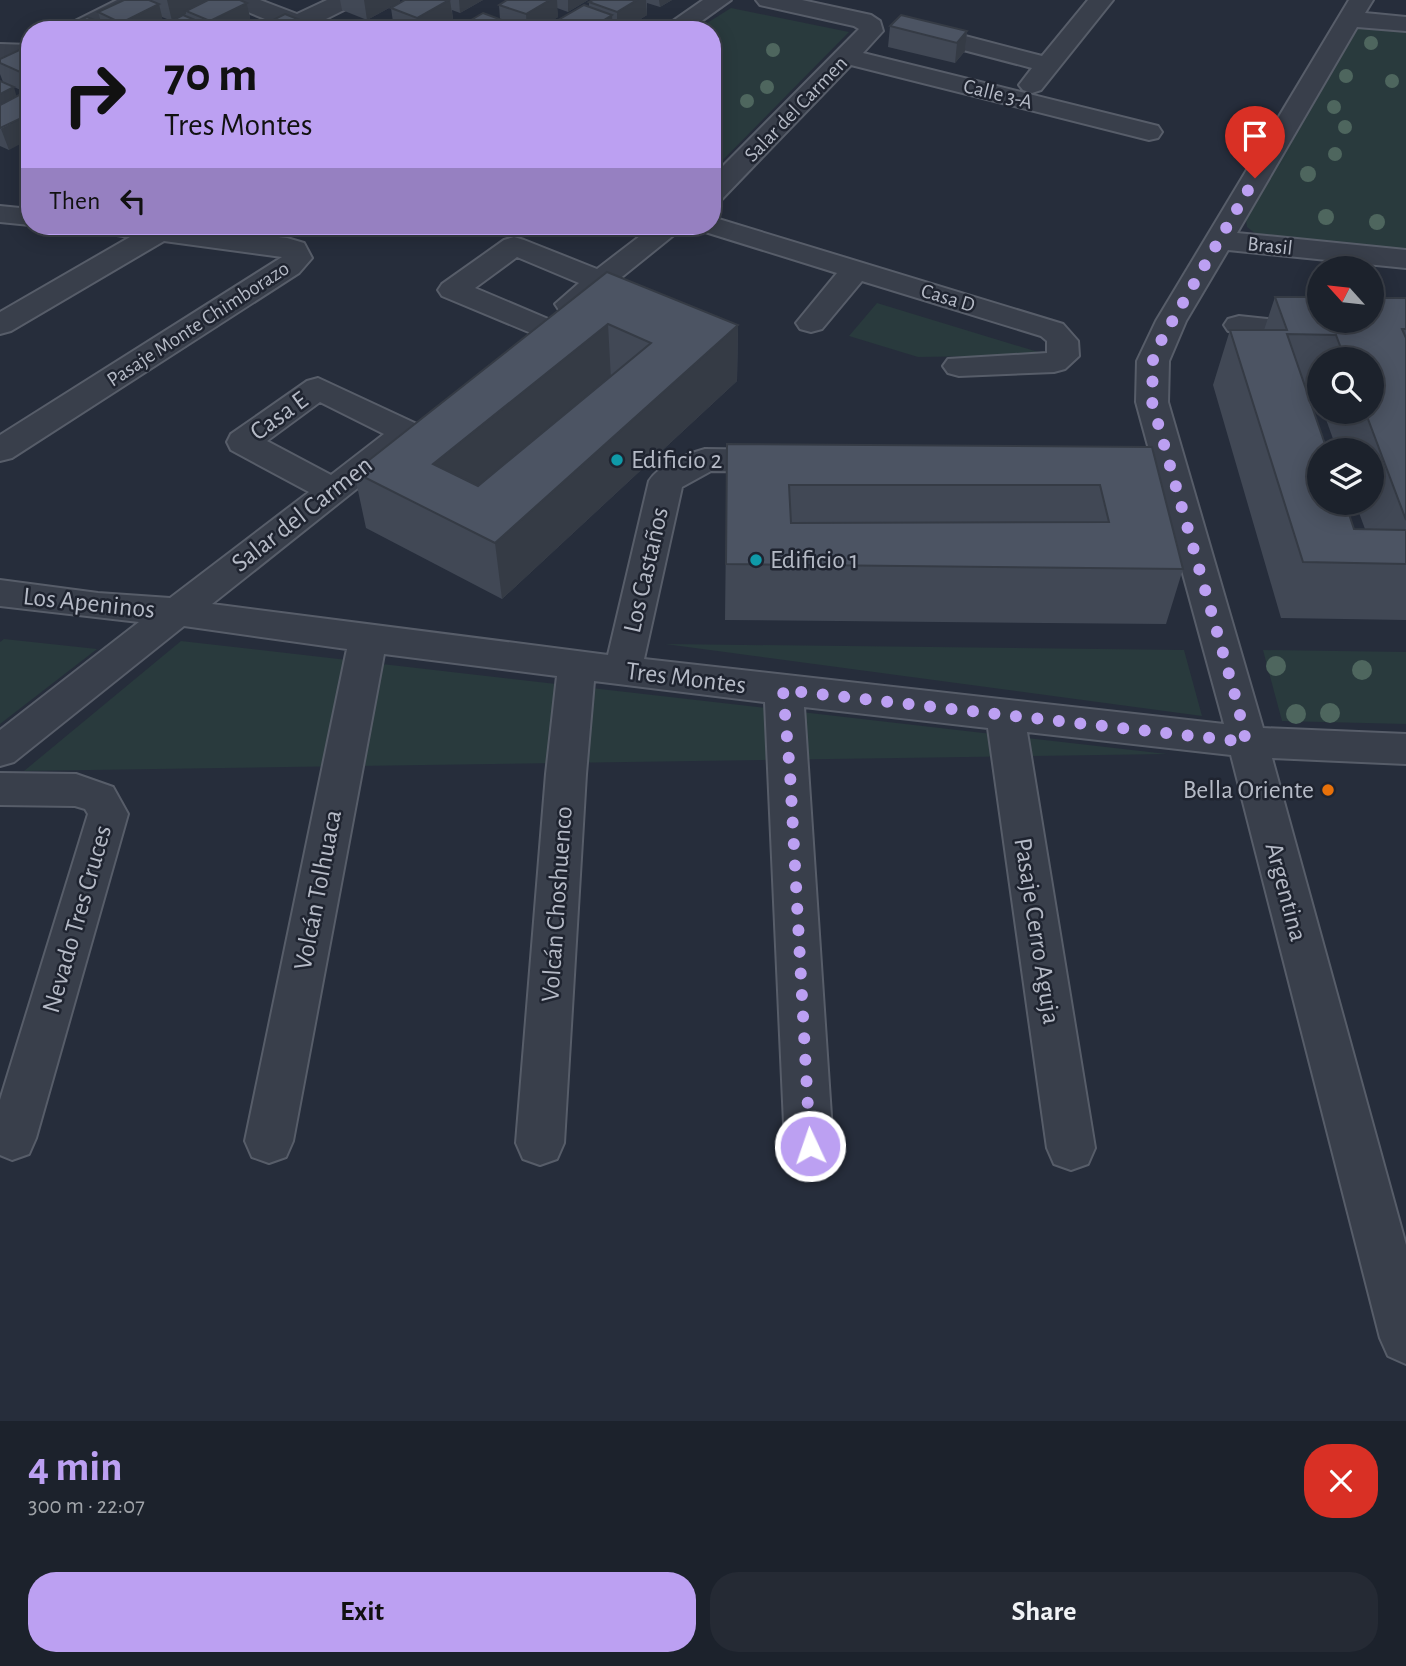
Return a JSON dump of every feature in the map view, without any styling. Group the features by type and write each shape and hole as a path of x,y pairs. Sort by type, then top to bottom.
{"street":[{"path":"94,21 136,0"},
{"path":"239,0 284,21"},
{"path":"311,21 346,0"},
{"path":"686,21 719,0"},
{"name":"Salar del Carmen","path":"721,183 848,57 871,30 867,23 768,0"},
{"path":"1019,100 1101,0"},
{"path":"1356,10 1406,24"},
{"name":"Argentina","path":"1356,10 1171,321 1153,360 1152,402 1238,706 1406,1338"},
{"path":"919,31 1048,65"},
{"path":"0,51 21,52"},
{"path":"0,68 21,57"},
{"name":"Calle 3-A","path":"848,57 1149,132"},
{"path":"0,214 21,216"},
{"name":"Casa D","path":"721,228 1052,330 1061,336 1063,356 1054,362 958,366"},
{"path":"8,314 153,235"},
{"name":"Pasaje Monte Chimborazo","path":"0,450 289,267 297,258 294,249 287,247 185,235"},
{"path":"510,351 660,235"},
{"name":"Brasil","path":"1218,240 1406,259"},
{"path":"542,327 453,290 514,246 601,281"},
{"path":"811,323 856,269"},
{"path":"1239,325 1406,342"},
{"name":"Casa E","path":"333,490 243,442 318,388 417,424"},
{"name":"Salar del Carmen","path":"0,751 417,424"},
{"name":"Los Castaños","path":"623,671 666,481 705,460 816,461"},
{"name":"Los Apeninos","path":"5,598 177,612"},
{"name":"Tres Montes","path":"177,612 623,671 1246,742 1406,749"},
{"name":"Volcán Tolhuaca","path":"270,1141 368,639"},
{"name":"Volcán Choshuenco","path":"540,1143 577,664"},
{"path":"783,690 810,1146"},
{"name":"Pasaje Cerro Aguja","path":"1004,714 1071,1148"},
{"name":"Nevado Tres Cruces","path":"0,789 76,790 99,797 108,814 12,1138"}],"shaded area":[{"path":"731,8 849,32 721,162 721,21 710,21"},
{"path":"1358,26 1406,27 1406,250 1270,238 1256,234 1247,227 1246,220"},
{"path":"877,303 1048,355 918,357 849,336"},
{"path":"4,639 97,649 0,724 0,642"},
{"path":"181,641 1167,754 24,771"},
{"path":"665,644 1184,650 1202,716"},
{"path":"1263,650 1406,652 1406,724 1282,721"}],"building":[{"path":"124,0 149,0 159,4 125,21 117,21 98,12"},
{"path":"208,0 240,0 247,3 210,21 186,11"},
{"path":"405,0 449,0 417,18 391,8"},
{"path":"507,0 550,0 526,14 499,5"},
{"path":"637,0 617,12 589,2"},
{"path":"584,5 612,15 602,21 556,21"},
{"path":"483,13 505,21 469,21"},
{"path":"285,14 302,21 271,21"},
{"path":"183,15 197,21 171,21"},
{"path":"901,15 967,31 957,43 890,26"},
{"path":"87,17 97,21 78,21"},
{"path":"21,49 21,72 0,63 0,59"},
{"path":"0,81 14,87 0,94"},
{"path":"21,96 21,118 0,128 0,105"},
{"path":"607,272 738,325 495,543 354,472","holes":["608,324 651,343 478,486 433,464"]},
{"path":"1275,297 1307,297 1307,333 1384,333 1384,298 1406,298 1406,329 1402,329 1406,338 1406,520 1384,462 1384,438 1375,438 1370,424 1384,424 1384,347 1340,347 1336,335 1287,334 1307,392 1307,424 1318,424 1323,438 1307,438 1307,515 1349,515 1354,529 1406,530 1406,564 1303,562 1230,330 1287,330"},
{"path":"727,444 1152,447 1183,569 726,564","holes":["789,485 1100,485 1109,522 791,523"]}],"place":[{"name":"Edificio 2","path":"617,460"},
{"name":"Edificio 1","path":"756,560"},
{"name":"Bella Oriente","path":"1328,790"}],"route":[{"path":"810,1146 783,690 1246,742 1152,402 1153,360 1162,339 1255,178"}]}
